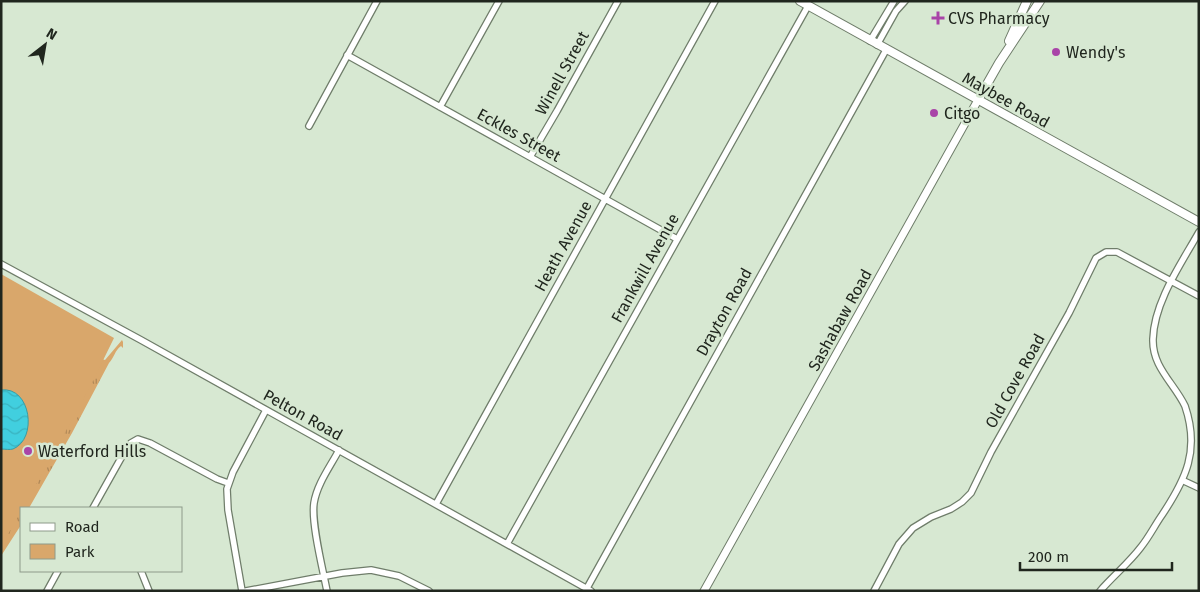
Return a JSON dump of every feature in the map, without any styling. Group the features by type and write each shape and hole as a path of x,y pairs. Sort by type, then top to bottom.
{"main road":[{"name":"Maybee Road","path":"800,1 1199,222"},
{"name":"Sashabaw Road","path":"999,63 1027,1"},
{"name":"Sashabaw Road","path":"978,100 999,63 1040,1"}],"street":[{"path":"309,126 377,1"},
{"path":"440,106 499,1"},
{"name":"Winell Street","path":"530,157 558,111 618,1"},
{"name":"Heath Avenue","path":"436,504 715,1"},
{"path":"874,43 894,1"},
{"path":"874,43 905,1"},
{"name":"Frankwill Avenue","path":"507,544 808,6"},
{"path":"890,7 896,11"},
{"name":"Drayton Road","path":"589,590 886,50"},
{"name":"Eckles Street","path":"347,55 677,239"},
{"name":"Sashabaw Road","path":"704,591 978,100"},
{"path":"1100,591 1142,546 1184,481 1191,461 1192,432 1188,414 1182,400 1158,363 1152,341 1156,315 1199,232"},
{"name":"Old Cove Road","path":"874,591 900,544 913,528 931,516 951,509 971,493 991,452 1069,313 1096,258 1106,252 1117,252 1199,296"},
{"name":"Pelton Road","path":"1,264 589,590"},
{"path":"242,591 227,504 228,483 240,456 266,410"},
{"path":"95,507 125,451 131,443 138,439 150,442 217,479 228,483"},
{"path":"327,591 315,524 314,503 321,483 339,450"},
{"path":"1184,481 1199,488"},
{"path":"246,591 370,570 399,576 429,591"},
{"path":"48,591 58,572"},
{"path":"141,572 149,591"}],"green space":[{"name":"Waterford Hills","path":"1,274 114,338 87,393 24,507 20,507 20,513 1,547"},
{"path":"122,340 123,348 121,346 119,348 109,363 30,507 20,507 20,527 1,556 1,540 102,359 105,360"}],"water":[{"path":"1,390 11,391 19,396 25,404 28,414 26,435 21,443 13,449 1,449"}],"place":[{"name":"CVS Pharmacy","path":"938,18"},
{"name":"Wendy's","path":"1056,52"},
{"name":"Citgo","path":"934,113"},
{"name":"Waterford Hills","path":"28,451"}]}
